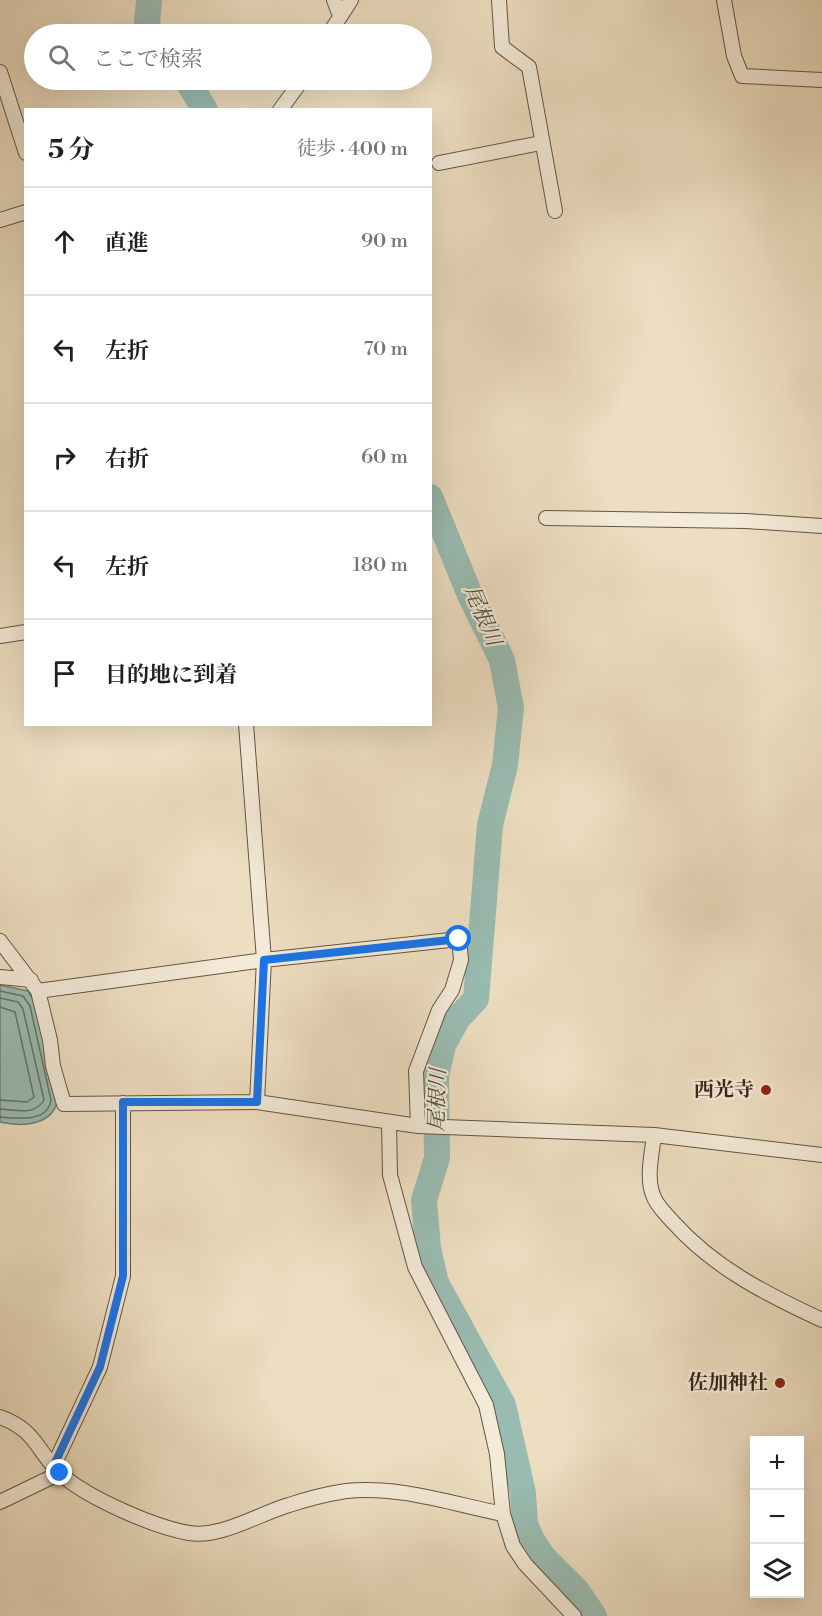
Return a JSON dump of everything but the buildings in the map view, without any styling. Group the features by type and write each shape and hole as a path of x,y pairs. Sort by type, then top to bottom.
{"street":[{"path":"334,0 340,16"},
{"path":"335,24 351,0"},
{"path":"499,0 502,47 529,67 555,211"},
{"path":"724,0 734,56 742,76 822,80"},
{"path":"0,72 24,147"},
{"path":"281,108 295,90"},
{"path":"440,164 541,143"},
{"path":"0,220 24,213"},
{"path":"546,518 746,521 822,526"},
{"path":"0,636 24,632"},
{"path":"246,726 264,960 257,1102"},
{"path":"0,977 34,985 459,939 461,960 452,990 439,1010 416,1071 423,1126"},
{"path":"0,941 34,985 50,1040 53,1066 64,1104 257,1102 423,1126 654,1135 822,1155"},
{"path":"0,1502 57,1469 100,1367 121,1286 124,1255 123,1102"},
{"path":"388,1122 390,1175 415,1267 486,1406 497,1454 503,1514 513,1546 525,1564 574,1616"},
{"path":"654,1135 650,1180 653,1196 680,1230 721,1267 762,1293 822,1320"},
{"path":"0,1418 22,1428 36,1441 57,1469 84,1491 174,1530 193,1533 217,1531 289,1505 348,1491 400,1494 503,1514"}],"water":[{"path":"0,985 28,991 36,1004 58,1099 50,1115 27,1124 0,1122"}],"waterway":[{"name":"尾根川","path":"147,24 149,0"},
{"name":"尾根川","path":"193,90 204,108"},
{"name":"尾根川","path":"432,502 470,595 502,660 511,708 505,765 490,825 476,999 458,1018 443,1045 436,1076 437,1158 424,1200 428,1248 436,1283 503,1405 523,1493 525,1524 532,1540 543,1557 577,1591 594,1616"}],"place":[{"name":"西光寺","path":"766,1090"},
{"name":"佐加神社","path":"780,1383"}],"route":[{"path":"60,1473 54,1465 100,1367 123,1276 123,1102 257,1102 264,960 459,939"}]}
